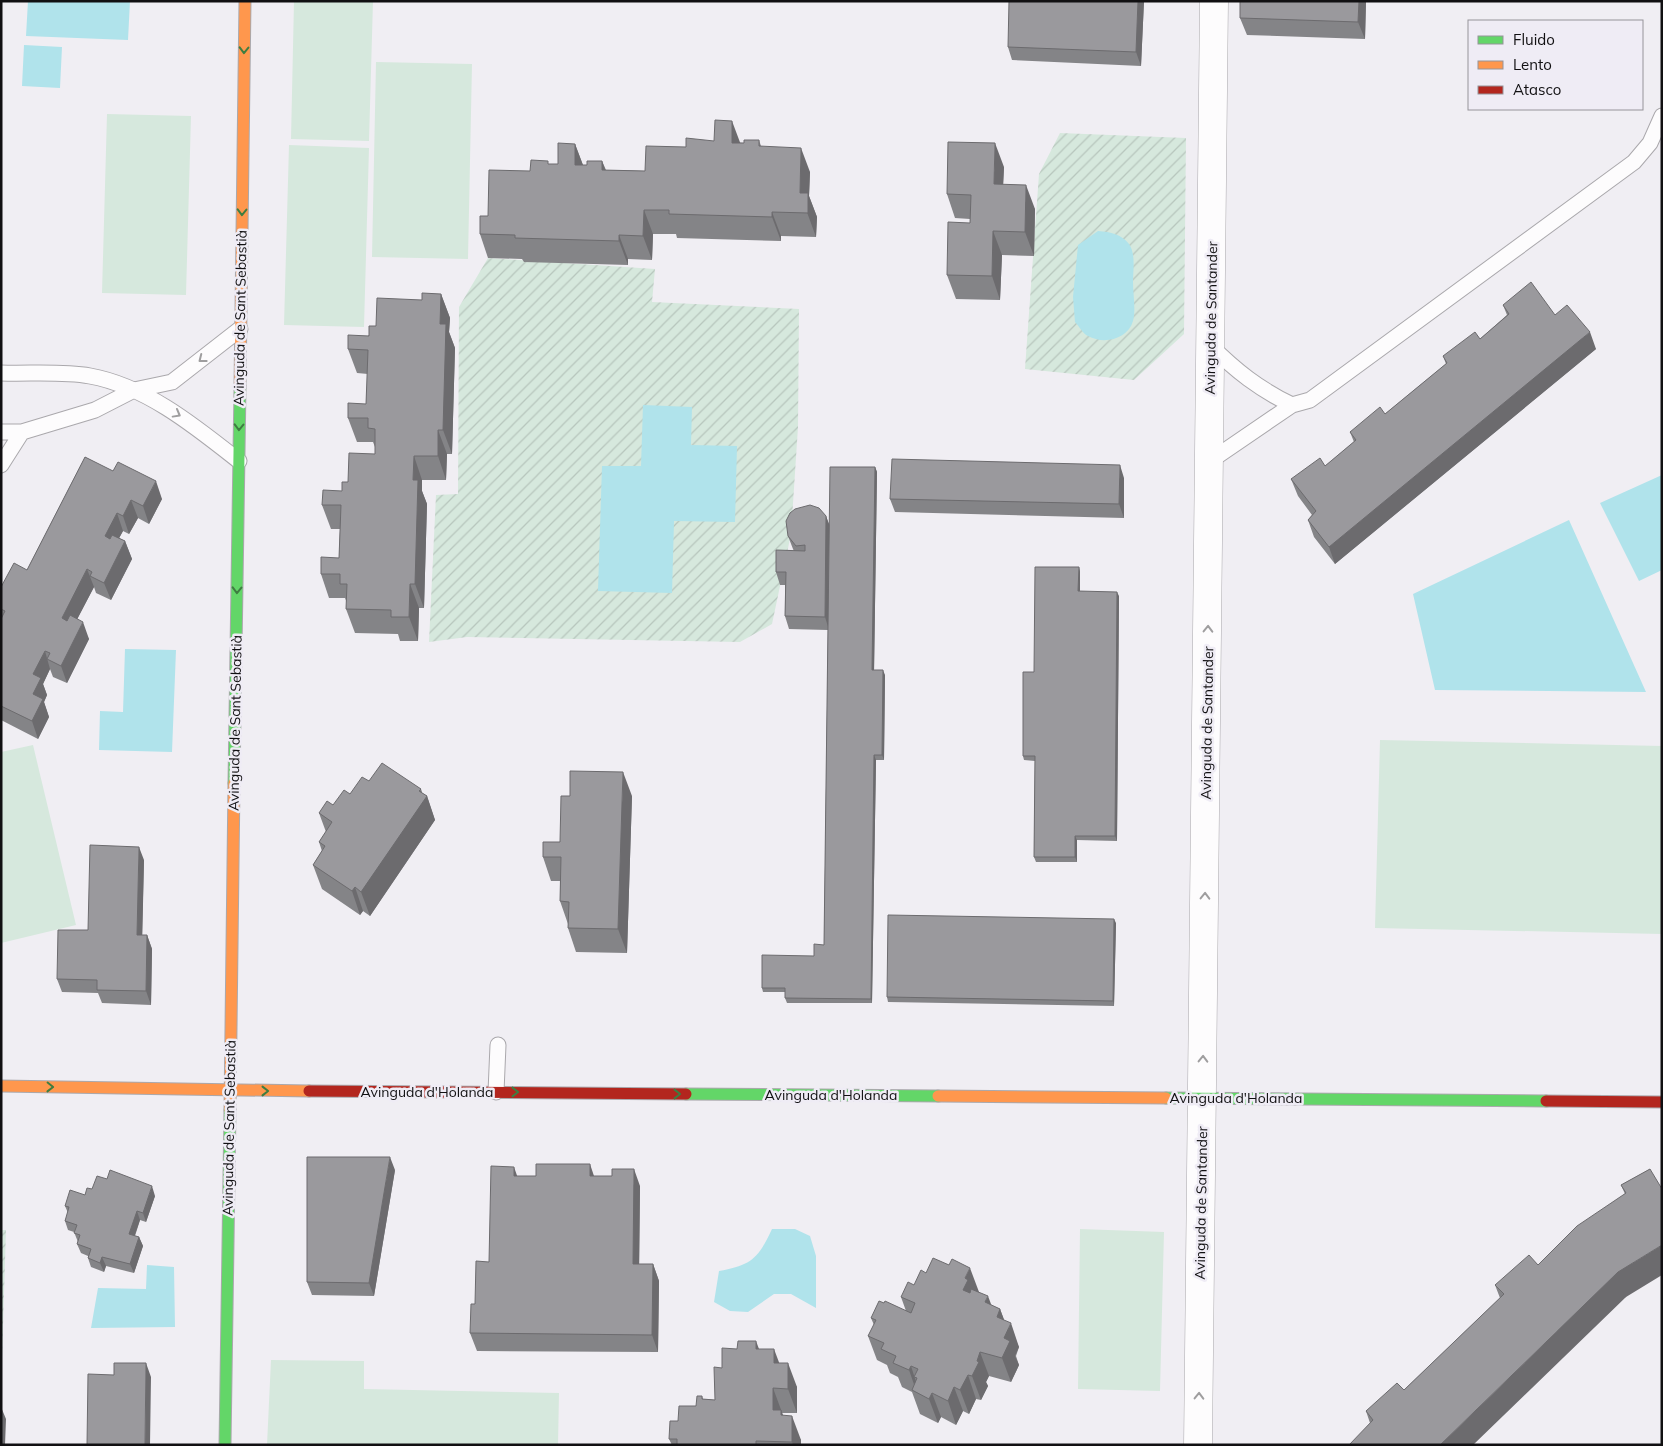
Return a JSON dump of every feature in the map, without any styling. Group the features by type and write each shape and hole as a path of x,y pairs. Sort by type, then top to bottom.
{"street":[{"name":"Avinguda de Sant Sebastià","path":"225,1445 245,1"},
{"name":"Avinguda de Santander","path":"1198,1445 1214,1"},
{"name":"Avinguda d'Holanda","path":"1,1086 230,1090 1662,1102"}],"lane":[{"path":"1210,461 1292,405 1310,400 1333,385 1634,162 1650,143 1662,116"},
{"path":"1,432 22,432 95,410 134,390 172,382 240,329"},
{"path":"1210,344 1229,364 1262,390 1292,405"},
{"path":"1,372 90,376 134,390 185,419 238,461"},
{"path":"1,466 22,432"},
{"path":"496,1092 498,1046"}],"green space":[{"path":"294,1 373,1 369,141 291,139"},
{"path":"376,62 472,64 468,259 372,257"},
{"path":"107,114 191,116 186,295 102,293"},
{"path":"1060,133 1186,138 1184,334 1134,380 1025,369 1039,174"},
{"path":"289,145 369,148 364,327 284,325"},
{"path":"488,258 655,269 652,302 799,309 798,427 791,534 772,624 740,642 467,637 429,642 436,495 458,494 459,307"},
{"path":"1380,740 1662,746 1662,934 1375,928"},
{"path":"33,745 76,925 1,943 1,752"},
{"path":"1080,1229 1164,1232 1160,1391 1078,1389"},
{"path":"1,1230 6,1230 1,1390"},
{"path":"271,1360 364,1361 364,1389 559,1393 558,1445 267,1445"}],"water":[{"path":"28,1 130,1 128,40 26,36"},
{"path":"24,45 62,47 60,88 22,86"},
{"path":"1098,231 1119,236 1129,244 1134,268 1133,321 1121,336 1108,340 1094,339 1088,336 1075,322 1073,297 1078,245"},
{"path":"643,405 692,407 691,445 737,446 735,522 674,521 672,593 598,591 602,466 641,466"},
{"path":"1662,475 1662,570 1639,581 1600,503"},
{"path":"1569,520 1646,692 1435,690 1413,594"},
{"path":"125,649 176,650 172,752 99,750 100,711 123,712"},
{"path":"772,1229 795,1229 810,1236 816,1256 816,1308 791,1294 774,1294 748,1312 730,1311 714,1302 719,1271 739,1266 752,1259 758,1254"},
{"path":"147,1265 174,1267 175,1327 91,1328 98,1288 146,1289"}],"building":[{"path":"1009,1 1138,1 1136,52 1008,47"},
{"path":"1240,1 1359,1 1358,22 1240,18"},
{"path":"715,120 732,121 732,143 744,143 744,140 759,140 759,146 801,148 800,193 808,193 808,213 772,212 772,217 669,214 669,210 644,210 643,236 619,235 619,241 515,238 515,235 480,234 480,216 488,216 489,170 530,171 531,160 548,161 548,164 558,164 558,143 575,144 575,165 587,165 587,161 602,161 602,170 645,171 646,146 686,147 686,138 714,141"},
{"path":"948,142 995,143 994,184 1026,185 1025,232 993,231 992,276 947,275 948,222 970,223 971,195 947,194"},
{"path":"1531,282 1555,315 1567,305 1590,332 1329,547 1308,520 1316,511 1291,479 1320,458 1325,466 1356,440 1350,432 1380,407 1385,414 1447,363 1443,356 1475,332 1480,339 1509,314 1503,305"},
{"path":"422,293 441,294 440,324 446,324 443,430 438,430 438,456 414,456 413,480 418,480 415,584 410,584 409,617 391,617 391,610 346,609 347,584 340,584 340,574 321,574 321,557 339,558 341,505 322,505 323,490 342,491 342,482 348,482 349,453 375,454 375,429 368,428 368,418 348,418 348,403 366,404 368,350 348,349 348,335 369,336 369,326 376,326 377,298 422,300"},
{"path":"85,457 113,471 118,462 156,481 143,506 131,500 123,516 117,513 105,536 110,539 112,535 125,541 104,583 90,576 92,572 87,569 62,618 67,621 70,615 83,622 61,666 47,659 50,653 45,651 33,674 41,678 33,694 43,699 32,721 1,706 1,619 5,611 1,609 1,587 14,563 27,570"},
{"path":"892,459 1120,465 1119,504 890,499"},
{"path":"830,467 875,467 872,670 883,670 882,755 874,755 871,999 785,998 785,988 762,988 762,955 814,956 814,944 824,945"},
{"path":"810,505 819,508 826,516 825,617 785,616 786,572 776,572 776,550 805,551 805,545 796,546 788,536 786,521 790,513 795,509"},
{"path":"1035,567 1079,567 1078,591 1117,592 1115,836 1075,836 1075,857 1034,857 1035,756 1023,756 1023,672 1034,672"},
{"path":"382,763 421,789 419,791 427,796 361,892 355,887 352,891 313,865 325,846 319,842 332,822 319,813 327,801 333,805 344,790 350,794 362,777 369,781"},
{"path":"570,771 623,772 618,929 568,928 569,902 560,901 561,857 543,857 543,842 560,842 561,796 570,796"},
{"path":"90,845 139,847 137,935 147,935 146,991 97,990 97,980 57,979 58,930 88,930"},
{"path":"888,915 1114,919 1113,1001 887,997"},
{"path":"307,1157 390,1157 369,1283 307,1282"},
{"path":"536,1164 590,1164 590,1176 612,1176 612,1169 634,1169 633,1264 653,1264 652,1335 470,1333 471,1304 475,1304 476,1261 489,1262 491,1166 514,1167 514,1176 536,1176"},
{"path":"1650,1169 1662,1189 1662,1245 1618,1272 1440,1445 1349,1445 1373,1420 1366,1411 1397,1383 1404,1390 1504,1294 1495,1285 1529,1255 1538,1265 1577,1226 1626,1193 1621,1185"},
{"path":"110,1170 152,1186 143,1213 137,1211 129,1234 139,1237 130,1264 102,1257 100,1263 88,1258 91,1249 77,1244 80,1235 74,1233 77,1225 65,1221 69,1207 65,1206 70,1190 85,1195 87,1188 92,1189 97,1176 107,1179"},
{"path":"933,1258 949,1265 952,1259 970,1268 965,1278 968,1280 963,1290 970,1293 971,1289 988,1296 985,1302 1000,1309 997,1317 1011,1323 1004,1338 1010,1341 1002,1358 980,1352 977,1361 979,1362 972,1376 968,1375 960,1390 954,1387 948,1401 932,1393 929,1399 912,1390 917,1378 914,1377 918,1369 911,1366 909,1370 893,1363 896,1356 881,1349 884,1343 868,1336 876,1320 871,1318 879,1301 884,1303 885,1301 911,1313 915,1303 901,1297 908,1282 914,1285 921,1270 926,1273"},
{"path":"738,1341 756,1341 756,1349 774,1349 774,1363 788,1363 788,1389 773,1388 773,1410 781,1410 781,1415 792,1416 792,1442 756,1441 756,1445 677,1445 677,1439 669,1439 670,1421 678,1421 679,1406 696,1406 697,1396 702,1396 702,1399 715,1400 714,1367 722,1368 722,1348 737,1349"},
{"path":"114,1363 146,1363 145,1445 87,1445 88,1374 114,1375"}],"traffic: fast":[{"path":"234,783 240,387"},
{"path":"686,1094 938,1096"},
{"path":"1166,1098 1546,1101"},
{"path":"225,1445 230,1110"}],"traffic: slow":[{"path":"240,387 245,1"},
{"path":"230,1110 234,783"},
{"path":"1,1086 309,1091"},
{"path":"938,1096 1166,1098"}],"traffic: jam":[{"path":"309,1091 686,1094"},
{"path":"1546,1101 1662,1102"}]}
